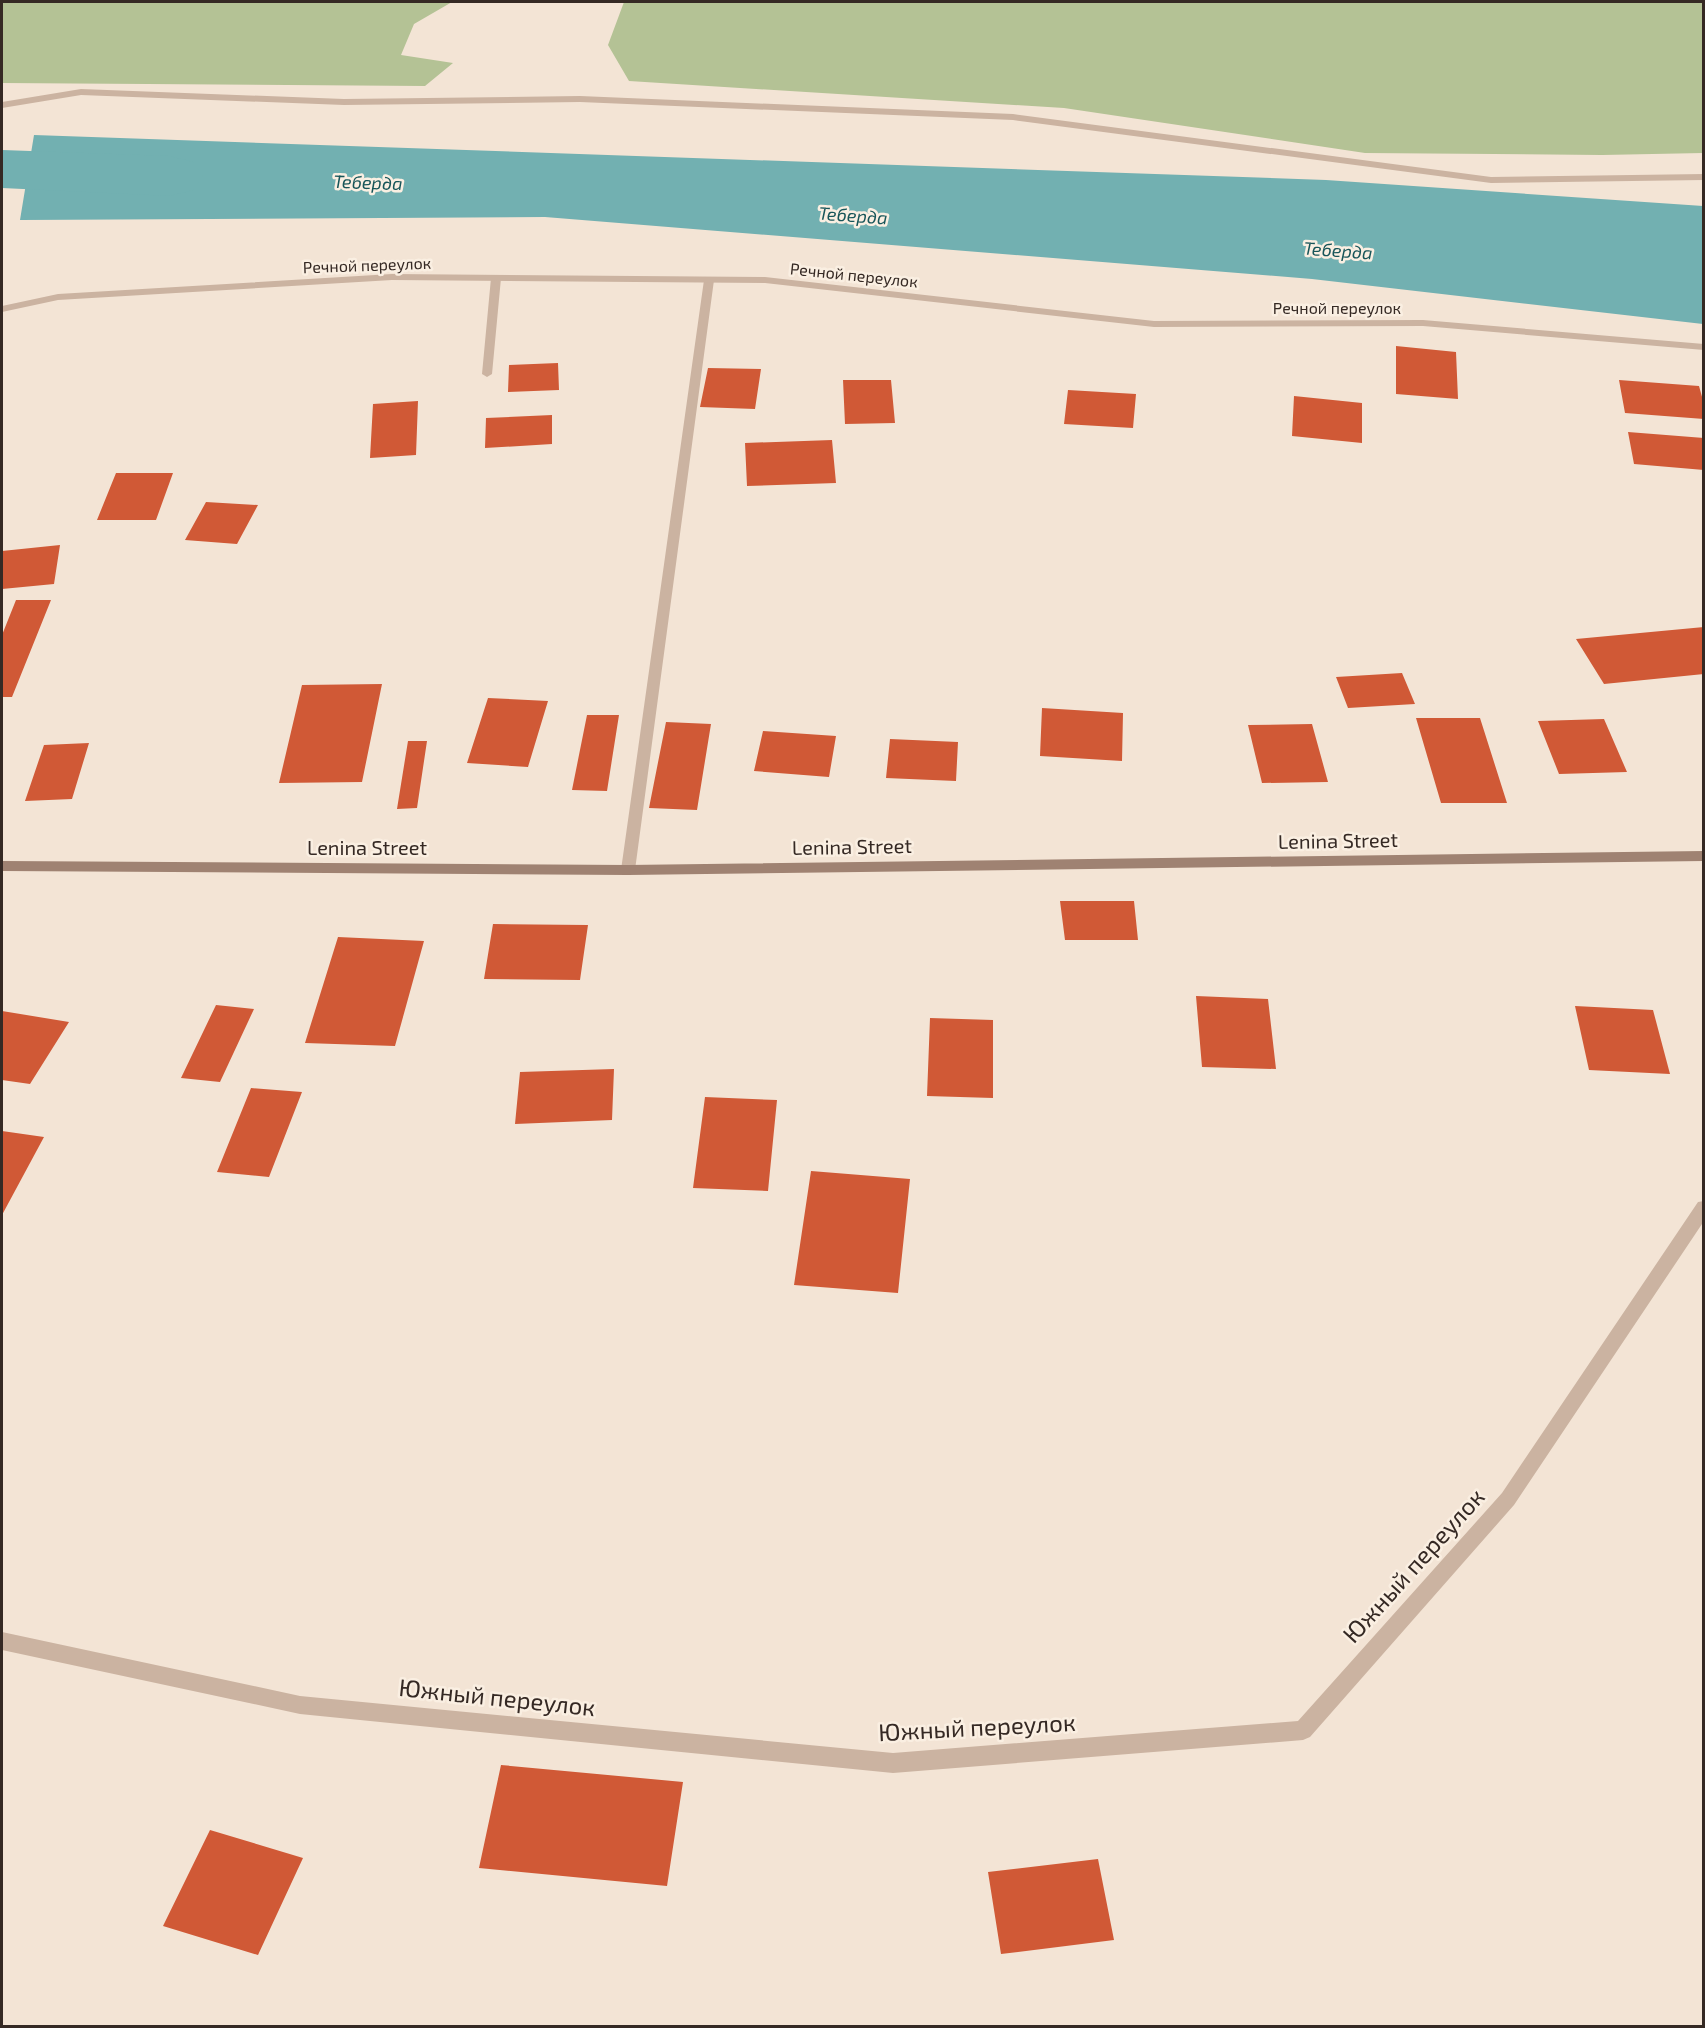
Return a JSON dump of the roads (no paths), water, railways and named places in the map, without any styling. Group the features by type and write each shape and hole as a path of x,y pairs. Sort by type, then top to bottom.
{"main road":[{"name":"Lenina Street","path":"2,866 628,870 1704,856"}],"street":[{"path":"2,105 81,92 344,102 580,99 1014,117 1491,180 1704,177"},
{"name":"Речной переулок","path":"2,309 58,297 392,277 765,280 1154,324 1423,322 1704,347"},
{"path":"487,374 496,278"},
{"path":"628,870 709,280"},
{"name":"Южный переулок","path":"2,1641 300,1704 893,1763 1303,1730 1508,1499 1704,1207"}],"water":[{"path":"34,135 1326,180 1703,206 1703,324 1312,279 545,217 20,220"}],"waterway":[{"name":"Теберда","path":"2,169 170,176"}]}
